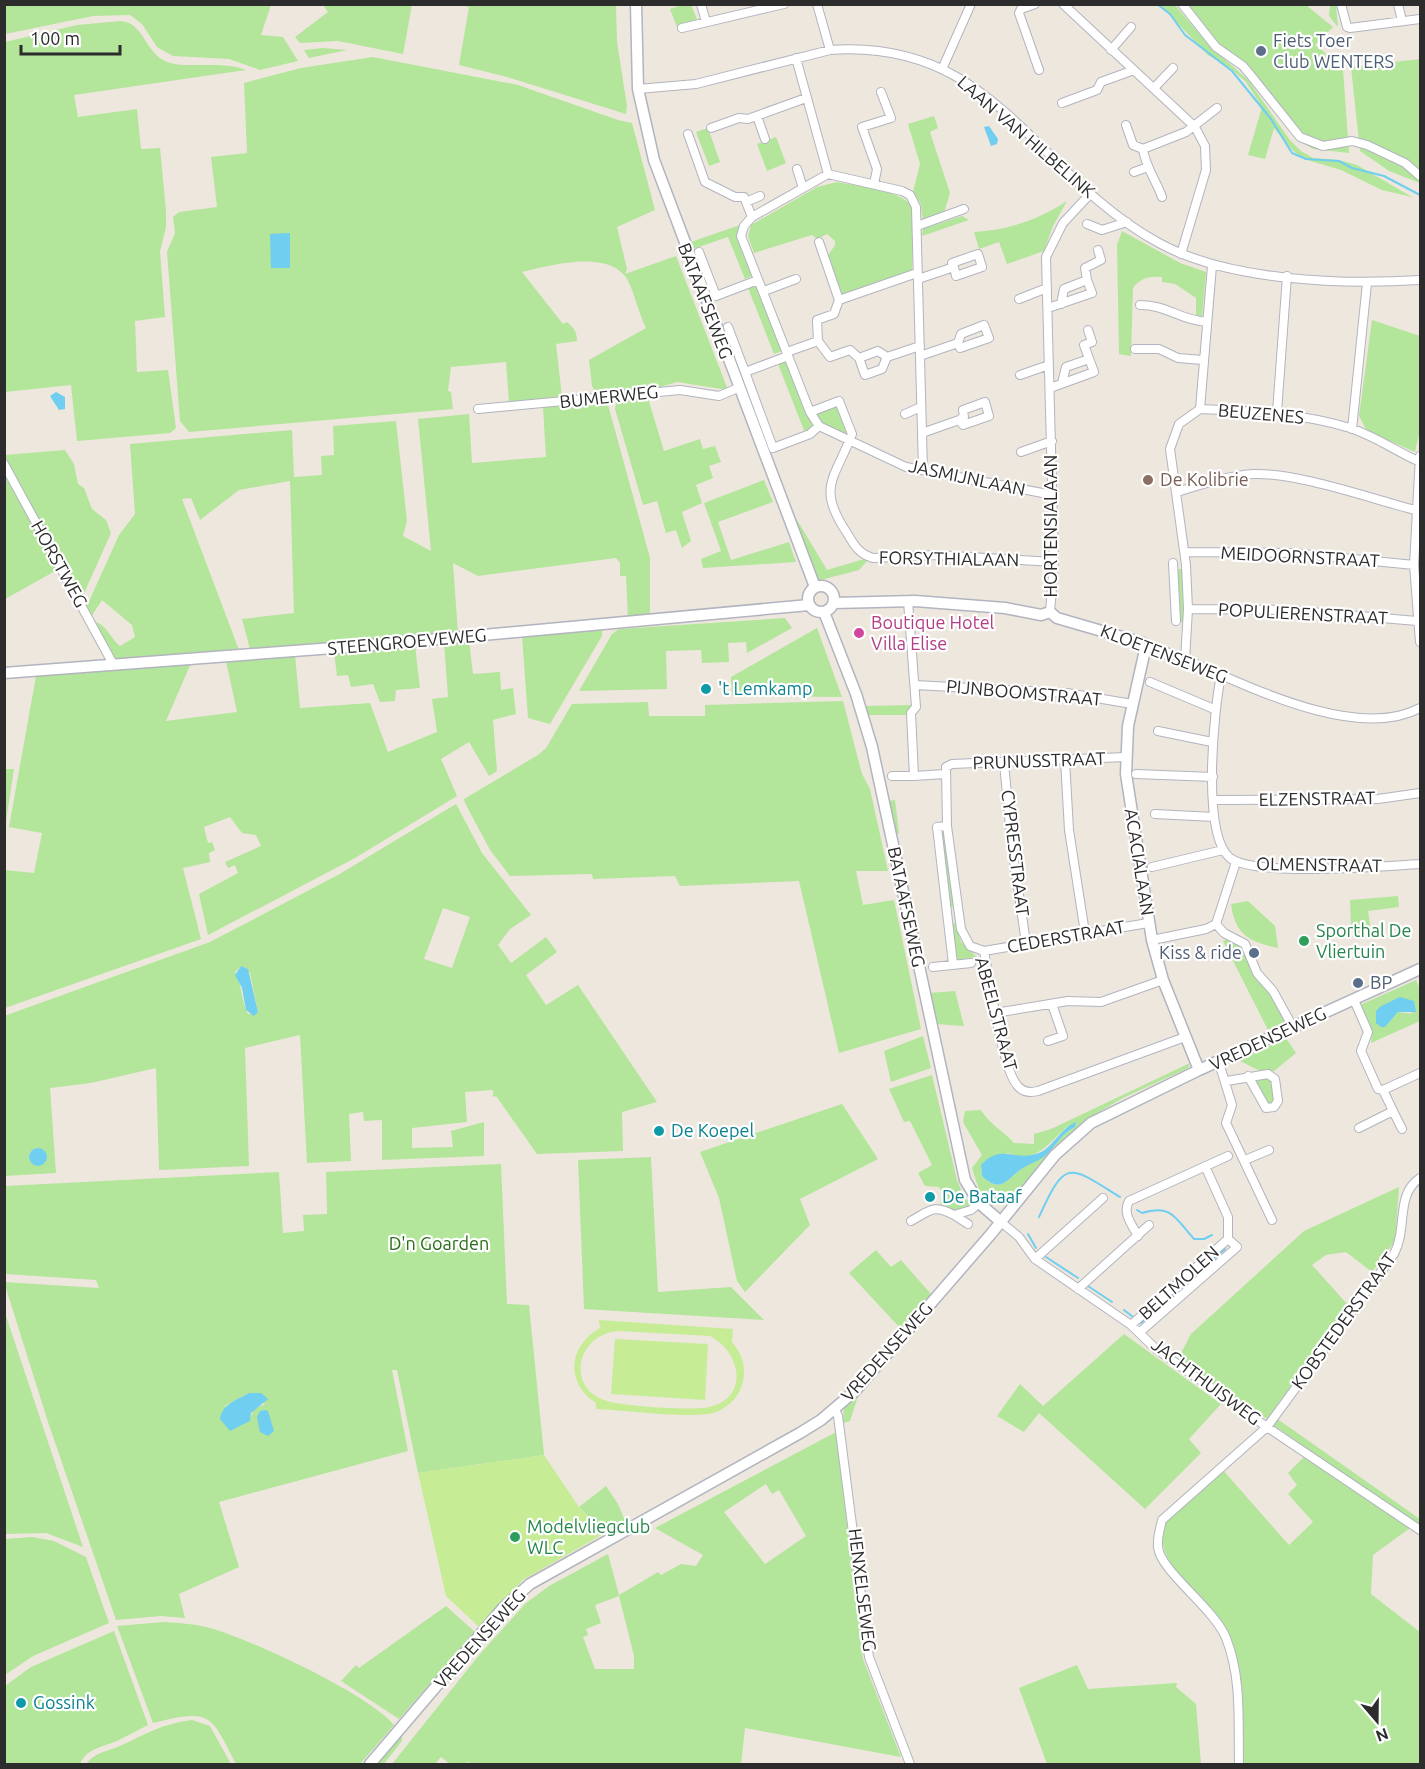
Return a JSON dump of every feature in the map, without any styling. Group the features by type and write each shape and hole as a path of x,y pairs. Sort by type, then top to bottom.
{"main road":[{"name":"BATAAFSEWEG","path":"636,4 638,89 643,119 663,188 815,587"},
{"path":"815,587 829,588 834,596 834,603 824,612 814,610 809,605 808,597 815,587"},
{"name":"KLOETENSEWEG","path":"834,603 908,601 1005,608 1041,615 1050,612 1058,618 1131,639 1144,647"},
{"name":"STEENGROEVEWEG","path":"4,673 386,644 809,605"},
{"name":"BATAAFSEWEG","path":"824,612 859,702 872,747 965,1180 979,1203 1001,1222"},
{"name":"ACACIALAAN","path":"1144,647 1132,704 1126,757 1152,940 1163,980 1199,1070"},
{"name":"VREDENSEWEG","path":"369,1764 503,1608 530,1584 800,1433 835,1410 855,1391 1001,1222 1055,1155 1084,1128 1114,1110 1199,1070 1219,1064 1420,969"}],"street":[{"path":"700,4 706,22"},
{"path":"682,28 784,4"},
{"path":"817,4 830,50"},
{"path":"943,67 971,4"},
{"path":"1035,4 1021,9 1019,13 1039,70"},
{"path":"1182,4 1216,47 1243,66 1300,137 1323,146 1352,141 1367,145 1406,163 1420,176"},
{"path":"1341,4 1347,27 1420,19"},
{"path":"1398,4 1402,21"},
{"path":"1069,6 1112,50 1195,127 1205,146 1206,170 1181,254"},
{"path":"1112,50 1131,27"},
{"name":"LAAN VAN HILBELINK","path":"638,89 696,84 830,50 890,51 905,54 943,67 978,89 1091,193 1127,222 1181,254 1212,266 1287,276 1367,282 1420,280"},
{"path":"796,58 828,174"},
{"path":"1154,88 1173,68"},
{"path":"1062,103 1097,90 1101,82 1134,70"},
{"path":"874,184 877,169 862,128 891,118 881,92"},
{"path":"711,128 739,118 757,116 806,98"},
{"path":"1126,125 1133,145 1143,148 1195,127 1217,108"},
{"path":"757,116 765,139"},
{"path":"688,134 705,182 735,197 744,197 752,217 828,174 910,195 916,207 917,226 923,470"},
{"path":"1143,148 1148,167 1162,197"},
{"path":"1134,172 1148,167"},
{"path":"797,169 803,188"},
{"name":"HORTENSIALAAN","path":"1050,612 1054,562 1046,257 1063,223 1091,193"},
{"path":"746,201 760,196"},
{"path":"917,226 964,209"},
{"name":"JASMIJNLAAN","path":"752,217 744,226 741,236 810,412 819,426 906,467 1053,495"},
{"name":"LAAN VAN HILBELINK","path":"1087,224 1102,230 1127,222"},
{"path":"819,242 839,300 834,314 817,320 818,340 830,357 850,350 859,358 865,375 882,369 887,357 920,346"},
{"path":"1048,308 1092,293 1085,268 1101,260 1098,250"},
{"path":"699,252 716,296 758,280"},
{"path":"1185,660 1188,609 1185,552 1170,449 1179,424 1200,409 1212,266"},
{"path":"839,300 954,267"},
{"path":"1277,412 1287,276"},
{"path":"764,291 796,279"},
{"path":"1061,304 1064,289 1087,280"},
{"path":"1352,429 1367,282"},
{"path":"1019,299 1047,288"},
{"path":"1140,305 1158,305 1190,321 1207,322"},
{"path":"728,327 773,448 810,434 819,426"},
{"path":"1050,388 1094,372 1084,345 1092,342 1088,330"},
{"path":"745,372 818,340"},
{"path":"920,356 958,343"},
{"path":"1135,349 1159,349 1178,358 1203,360"},
{"path":"859,358 878,351 887,357"},
{"path":"1062,383 1065,367 1089,359"},
{"path":"1020,375 1049,365"},
{"name":"BUMERWEG","path":"478,409 680,390 719,396 738,388"},
{"path":"810,412 839,401 852,434 849,442"},
{"path":"905,414 921,407"},
{"name":"BEUZENES","path":"1200,409 1277,412 1352,429 1420,460"},
{"path":"922,433 959,420"},
{"name":"HORTENSIALAAN","path":"1021,452 1052,441"},
{"name":"FORSYTHIALAAN","path":"849,442 830,483 830,504 833,513 864,556 873,558 948,555 1054,562"},
{"path":"1420,460 1415,510 1414,565 1420,642"},
{"name":"HORSTWEG","path":"4,464 113,663"},
{"path":"1177,492 1221,478 1255,474 1291,478 1415,510"},
{"name":"MEIDOORNSTRAAT","path":"1185,552 1292,553 1414,565"},
{"path":"1173,563 1176,621"},
{"path":"908,601 916,707 910,713 914,776"},
{"name":"POPULIERENSTRAAT","path":"1188,609 1288,610 1418,621"},
{"name":"KLOETENSEWEG","path":"1144,647 1185,660 1294,705 1323,712 1387,718 1420,708"},
{"path":"1152,867 1223,850 1219,843 1214,817 1212,742 1214,709 1221,675"},
{"path":"1150,682 1214,709"},
{"name":"PIJNBOOMSTRAAT","path":"915,685 1066,693 1132,704"},
{"path":"1158,731 1212,742"},
{"name":"PRUNUSSTRAAT","path":"945,774 946,767 952,764 1126,757"},
{"path":"1065,760 1069,830 1085,933"},
{"name":"CYPRESSTRAAT","path":"1004,763 1012,847 1026,943"},
{"path":"892,776 945,774"},
{"name":"ABEELSTRAAT","path":"945,774 947,826 958,915 964,939 970,946 984,951 995,1013 1014,1081 1019,1088 1031,1093 1185,1037"},
{"path":"1136,774 1213,777"},
{"name":"ELZENSTRAAT","path":"1214,800 1378,799 1420,793"},
{"path":"1155,814 1214,817"},
{"name":"ABEELSTRAAT","path":"947,826 936,827 953,964"},
{"name":"OLMENSTRAAT","path":"1223,850 1236,862 1281,868 1420,864"},
{"path":"1152,940 1206,929 1216,924 1236,862"},
{"path":"948,916 958,915"},
{"name":"CEDERSTRAAT","path":"984,951 1148,922"},
{"path":"1216,924 1224,933 1245,944 1257,973 1273,991 1294,1029"},
{"name":"ABEELSTRAAT","path":"933,967 971,963"},
{"path":"995,1013 1068,1001 1101,1002 1163,980"},
{"path":"1354,1000 1368,1032 1361,1051 1376,1086 1383,1090 1402,1129"},
{"path":"1048,1041 1062,1036 1052,1004"},
{"path":"1219,1064 1227,1081 1232,1105 1226,1123 1272,1220"},
{"path":"1383,1090 1420,1073"},
{"path":"1227,1081 1248,1076 1268,1074 1275,1079 1278,1101 1274,1107 1266,1108 1248,1076"},
{"path":"1359,1128 1393,1111"},
{"path":"1245,1160 1269,1150"},
{"path":"1138,1236 1127,1215 1126,1207 1130,1201 1228,1156"},
{"path":"1205,1166 1228,1217 1228,1239"},
{"name":"KOBSTEDERSTRAAT","path":"1239,1764 1238,1691 1225,1636 1205,1606 1165,1563 1158,1549 1162,1520 1267,1427 1400,1242 1405,1196 1409,1187 1420,1178"},
{"path":"1035,1259 1103,1198"},
{"path":"954,1215 971,1210 979,1203"},
{"path":"911,1221 939,1207 968,1224"},
{"name":"JACHTHUISWEG","path":"1001,1222 1019,1237 1035,1259 1131,1325 1156,1349 1420,1530"},
{"path":"1078,1288 1149,1225"},
{"name":"BELTMOLEN","path":"1131,1325 1228,1239 1237,1246 1140,1332"},
{"name":"HENXELSEWEG","path":"835,1410 838,1416 852,1507 869,1657 910,1764"}],"green space":[{"path":"4,5 271,5 261,35 283,37 298,61 260,70 229,59 173,56 157,47 142,24 130,15 93,16 5,34"},
{"path":"323,5 412,5 403,54 338,41 300,43 295,37 328,12"},
{"path":"459,5 616,5 617,42 627,106 626,114 507,77 459,65 469,7"},
{"path":"691,5 697,19 677,27 670,9"},
{"path":"1160,5 1175,5 1207,43 1249,81 1289,139 1301,151 1313,158 1339,160 1357,165 1412,197 1382,190 1341,170 1304,159 1292,150 1274,128 1265,159 1248,155 1262,107 1246,82 1230,68 1208,55"},
{"path":"1184,5 1306,5 1333,27 1315,45 1336,61 1342,55 1349,153 1313,149 1298,140 1263,87 1214,42"},
{"path":"1330,5 1336,5 1338,27 1329,16"},
{"path":"121,21 134,27 157,56 163,60 180,65 225,65 246,70 74,95 78,117 137,109 141,149 160,148 166,211 166,227 160,251 165,317 135,321 137,372 168,370 176,428 170,433 77,441 71,385 5,392 5,42 77,25"},
{"path":"323,48 347,50 309,58 304,50"},
{"path":"373,57 518,85 632,123 655,210 617,227 627,269 625,274 676,256 728,390 677,382 646,391 597,396 592,386 589,360 646,328 625,276 615,268 603,264 575,262 522,272 563,324 567,322 576,333 577,341 556,344 562,397 509,403 506,362 451,367 448,391 451,392 453,409 189,432 180,421 167,252 175,233 173,217 179,212 217,207 211,157 247,153 244,83 301,68"},
{"path":"1420,59 1420,183 1389,171 1360,151 1351,67"},
{"path":"934,116 938,128 930,132 950,193 944,213 923,221 921,204 913,192 920,164 908,124"},
{"path":"708,128 720,162 709,166 696,132"},
{"path":"776,137 786,163 767,171 757,144"},
{"path":"837,182 890,193 908,202 913,208 912,272 842,295 827,257 835,241 827,234 817,239 812,235 754,253 748,236 751,225 817,187"},
{"path":"1067,201 1053,226 1044,251 1007,264 999,242 979,249 974,232 1022,223 1045,214"},
{"path":"962,216 969,220 922,236 923,229"},
{"path":"740,225 739,237 752,276 745,279 728,237 690,250 688,243"},
{"path":"1122,231 1180,263 1206,272 1202,317 1196,317 1196,298 1175,284 1162,282 1162,277 1146,278 1133,288 1131,356 1119,354 1117,245"},
{"path":"757,285 782,351 774,354 748,288"},
{"path":"1372,320 1420,336 1420,430 1415,452 1367,431 1359,416"},
{"path":"788,361 814,427 805,433 778,364"},
{"path":"648,398 664,451 700,439 703,449 715,446 721,462 709,466 713,478 696,485 702,503 682,512 691,541 682,548 676,530 666,533 657,501 643,505 615,409 617,400"},
{"path":"607,401 650,558 650,617 628,619 626,576 620,576 620,563 616,558 478,576 453,563 458,633 250,649 242,619 294,613 290,481 239,490 200,520 191,498 182,499 239,650 115,661 94,622 102,625 120,646 135,637 132,625 102,600 91,617 86,608 119,535 135,514 130,444 292,430 294,477 322,475 321,456 334,455 333,426 396,421 407,521 403,536 431,551 418,419 469,414 472,463 546,457 543,407"},
{"path":"838,406 848,436 820,422 815,414"},
{"path":"65,450 74,464 78,484 84,488 92,509 106,520 111,533 81,600 4,455"},
{"path":"4,474 57,570 5,599 4,599"},
{"path":"764,480 773,502 718,522 731,560 789,542 796,562 703,568 701,559 721,551 704,503"},
{"path":"788,505 827,570 864,559 867,561 859,570 817,581"},
{"path":"1175,569 1183,569 1185,622 1180,622 1179,603 1176,603"},
{"path":"785,618 792,628 747,653 746,642 728,643 729,662 702,663 701,650 666,651 667,689 579,691 612,634 619,629"},
{"path":"817,628 842,697 732,696 731,677"},
{"path":"602,629 602,636 550,724 528,718 522,636"},
{"path":"469,641 473,674 500,672 501,690 513,688 516,714 493,720 497,771 489,776 469,742 441,759 457,796 355,858 208,935 199,894 238,873 235,865 228,868 225,862 261,846 256,835 242,833 230,817 204,827 208,843 212,842 215,850 209,853 210,862 183,868 201,939 5,1008 4,870 34,873 42,833 9,827 36,676 191,663 166,721 237,712 226,661 295,655 300,708 370,703 388,752 437,732 432,699 448,697 444,643"},
{"path":"415,645 420,688 396,690 395,701 380,702 373,684 351,687 348,675 337,676 334,651"},
{"path":"843,701 862,774 870,789 888,871 856,871 863,905 894,900 921,1029 839,1053 799,881 680,886 675,876 593,879 592,874 510,876 490,850 465,803 464,799 546,748 572,704 648,702 649,716 705,716 705,705"},
{"path":"912,705 906,713 908,715 867,715 863,706"},
{"path":"4,769 14,769 5,828"},
{"path":"895,800 899,833 895,835 887,801"},
{"path":"456,804 482,853 531,915 510,929 498,945 511,963 546,937 557,952 526,975 546,1005 578,985 657,1102 622,1112 623,1151 537,1154 496,1096 493,1097 493,1090 465,1092 467,1122 412,1128 412,1148 453,1147 451,1131 484,1122 484,1156 382,1160 382,1120 364,1121 363,1112 349,1114 351,1161 307,1163 300,1035 245,1048 249,1166 159,1170 156,1068 91,1083 50,1088 56,1173 5,1176 4,1016 210,942 338,875","holes":["443,908 470,917 452,968 424,959","241,966 250,973 258,1012 248,1014 235,972","37,1148 44,1151 46,1158 44,1163 35,1165 29,1157 30,1152"]},
{"path":"942,829 944,830 954,907 949,907"},
{"path":"1398,896 1399,907 1368,911 1371,930 1355,937 1351,927 1350,900"},
{"path":"1248,901 1275,926 1278,948 1252,940 1240,930 1231,904"},
{"path":"955,923 961,942 977,957 956,960 951,924"},
{"path":"1227,939 1245,946 1289,1025 1270,1034 1223,941"},
{"path":"1416,980 1420,989 1420,1021 1371,1043 1372,1032 1360,1005","holes":["1391,1001 1414,1014 1398,1012 1385,1027"]},
{"path":"955,991 964,1026 936,1024 929,993"},
{"path":"923,1036 931,1068 891,1082 884,1051"},
{"path":"1286,1038 1296,1053 1274,1071 1258,1070 1238,1060"},
{"path":"1190,1063 1188,1068 1123,1098 1085,1120 1014,1198 996,1205 981,1196 972,1168 982,1155 963,1122 965,1111 981,1110 988,1120 1014,1143 1034,1144 1034,1134 1051,1129","holes":["1067,1127 1075,1127 1063,1135 1045,1155 1023,1168 1003,1184 994,1184 982,1176 981,1165 1008,1153 1018,1156 1034,1154"]},
{"path":"932,1075 957,1180 963,1195 972,1206 955,1212 940,1204 943,1194 939,1187 925,1186 918,1173 932,1165 910,1121 904,1122 889,1089"},
{"path":"1266,1077 1272,1081 1274,1099 1270,1104 1265,1103 1255,1079"},
{"path":"842,1104 878,1159 800,1199 810,1225 745,1292 737,1281 719,1198 700,1152"},
{"path":"651,1157 658,1292 731,1287 764,1320 584,1309 578,1160"},
{"name":"D'n Goarden","path":"501,1164 507,1304 529,1305 544,1455 418,1473 397,1370 392,1370 408,1451 219,1502 239,1567 179,1594 185,1618 161,1616 116,1620 48,1422 4,1282 99,1288 96,1280 5,1274 5,1186 279,1172 283,1233 304,1231 303,1215 327,1214 326,1172","holes":["249,1393 265,1404 254,1409 250,1419 241,1426 225,1406"]},
{"path":"1399,1187 1395,1241 1372,1272 1346,1252 1326,1255 1312,1265 1349,1306 1267,1419 1178,1359 1191,1334 1304,1231"},
{"path":"876,1250 891,1267 901,1260 931,1294 900,1328 849,1273"},
{"path":"5,1313 83,1547 46,1533 5,1534"},
{"path":"599,1320 733,1329 732,1342 739,1352 744,1368 740,1390 731,1403 722,1409 702,1415 596,1409 596,1403 579,1385 574,1365 576,1354 582,1344 600,1328","holes":["618,1331 710,1336 721,1343 729,1353 734,1363 736,1385 731,1394 722,1402 709,1407 673,1408 612,1402 592,1393 584,1384 581,1361 593,1341 604,1334"]},
{"path":"1124,1334 1221,1404 1189,1439 1201,1453 1145,1509 1039,1413 1024,1432 997,1416 1020,1384 1043,1406"},
{"path":"615,1339 708,1344 705,1400 611,1394"},
{"path":"861,1387 850,1421 843,1423 844,1404"},
{"path":"1276,1418 1420,1519 1420,1527 1272,1424"},
{"path":"836,1432 863,1659 901,1757 745,1728 741,1764 472,1764 468,1762 450,1764 441,1757 435,1764 392,1764 480,1654 525,1604 549,1586 608,1554 619,1595 658,1572 661,1575 681,1564 696,1566 703,1555 655,1528","holes":["766,1484 772,1494 779,1490 806,1536 765,1564 724,1512","619,1596 634,1656 634,1669 595,1669 583,1637 588,1635 586,1629 601,1623 595,1605"]},
{"name":"Modelvliegclub WLC","path":"544,1455 579,1507 605,1533 523,1580 479,1627 446,1596 418,1473"},
{"path":"1306,1455 1410,1528 1373,1555 1371,1594 1420,1632 1420,1764 1242,1764 1241,1690 1235,1654 1229,1636 1220,1620 1169,1560 1164,1547 1163,1533 1168,1518 1222,1469 1289,1545 1313,1522 1288,1494 1297,1485 1288,1473"},
{"path":"606,1486 618,1504 626,1523 605,1533 579,1507"},
{"path":"32,1537 54,1541 86,1557 109,1623 33,1656 5,1675 5,1539"},
{"path":"446,1606 475,1632 399,1719 341,1681 356,1665 359,1668"},
{"path":"164,1622 210,1628 279,1655 360,1698 381,1712 394,1725 360,1764 236,1764 220,1734 207,1719 187,1716 153,1723 117,1626"},
{"path":"114,1631 148,1725 97,1748 87,1754 80,1764 5,1764 5,1686 31,1667"},
{"path":"1077,1665 1088,1689 1177,1683 1176,1687 1196,1704 1201,1764 1047,1764 1019,1688"},
{"path":"192,1720 210,1726 231,1764 86,1764 98,1754 156,1730"},
{"path":"401,1731 402,1741 384,1764 372,1764"}],"water":[{"path":"989,126 998,139 997,144 991,146 984,127"},
{"path":"290,233 290,268 271,268 270,234"},
{"path":"56,392 65,397 65,409 59,410 50,396"},
{"path":"241,966 248,969 258,1012 254,1016 246,1010 242,988 235,975"},
{"path":"1400,997 1414,1001 1416,1012 1398,1012 1385,1027 1381,1027 1376,1023 1376,1011"},
{"path":"1076,1122 1075,1127 1062,1137 1045,1156 1023,1168 1003,1184 994,1184 982,1176 981,1165 988,1158 1001,1154 1028,1156 1042,1152 1065,1129"},
{"path":"38,1148 44,1151 47,1157 44,1163 38,1166 32,1163 29,1157 32,1151"},
{"path":"249,1393 261,1393 268,1399 251,1413 250,1421 230,1431 220,1419 221,1414 231,1403"},
{"path":"260,1411 268,1411 274,1431 268,1436 260,1432 257,1417"}],"waterway":[{"path":"1157,4 1170,14 1185,35 1232,71 1271,119 1292,153 1306,159 1339,161 1352,168 1384,176 1420,195"},
{"path":"1039,1217 1056,1184 1063,1176 1070,1173 1089,1178 1120,1197"},
{"path":"1137,1210 1142,1213 1160,1210 1167,1212 1177,1219 1194,1239 1204,1239 1212,1235"},
{"path":"1028,1234 1036,1248"},
{"path":"1141,1323 1225,1249"},
{"path":"1046,1257 1078,1278"},
{"path":"1088,1286 1112,1302"},
{"path":"1124,1310 1133,1317"}],"place":[{"name":"Fiets Toer Club WENTERS","path":"1261,51"},
{"name":"De Kolibrie","path":"1148,480"},
{"name":"Boutique Hotel Villa Elise","path":"859,633"},
{"name":"'t Lemkamp","path":"706,689"},
{"name":"Sporthal De Vliertuin","path":"1304,941"},
{"name":"Kiss & ride","path":"1254,953"},
{"name":"BP","path":"1358,983"},
{"name":"De Koepel","path":"659,1131"},
{"name":"De Bataaf","path":"930,1197"},
{"name":"Modelvliegclub WLC","path":"515,1537"},
{"name":"Gossink","path":"21,1703"}]}
